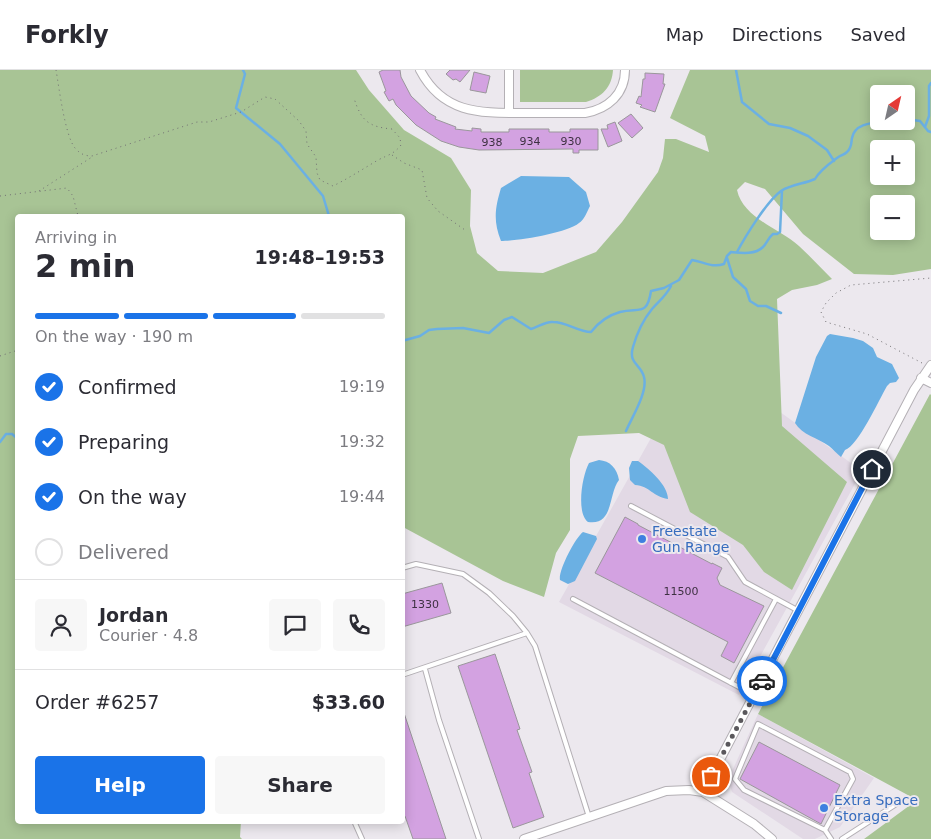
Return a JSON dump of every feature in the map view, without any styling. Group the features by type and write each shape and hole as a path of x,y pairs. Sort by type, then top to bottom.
{"street":[{"path":"420,70 430,86 438,94 458,107 480,113 594,112 603,108 614,99 622,86 625,70"},
{"path":"509,113 510,70"},
{"path":"703,792 921,378 930,366"},
{"path":"921,378 931,383"},
{"path":"524,839 666,791 689,790 703,792 754,824 772,839"}],"lane":[{"path":"631,506 728,557 746,582 798,611"},
{"path":"405,567 416,564 463,574 489,593 513,616 527,633 535,646 589,817"},
{"path":"573,599 754,695"},
{"path":"731,683 776,599"},
{"path":"405,674 527,633"},
{"path":"425,669 479,839"},
{"path":"825,830 853,779 850,772 758,724 735,779 744,790 825,830 831,839"},
{"path":"842,839 901,801"},
{"path":"355,824 362,839"}],"path":[{"path":"56,70 69,136 74,148 84,156 92,156"},
{"path":"38,192 92,156 198,122 209,122 241,112 265,97 275,99 299,120 306,131 307,144 316,157 317,173 320,180 333,186 392,155 401,145 400,138 392,129 368,123 358,111 354,98"},
{"path":"392,155 404,163 422,170 427,198 438,211 466,230"},
{"path":"0,196 66,188 73,196 78,214"},
{"path":"930,366 867,334 826,322 821,312 826,303 836,293 852,284 931,278"},
{"path":"0,356 15,351"}],"shaded area":[{"path":"697,356 723,371 862,471 739,695 559,602"},
{"path":"758,714 874,778 840,827 815,839 803,839 732,792 728,780"}],"green space":[{"path":"0,70 356,70 369,90 404,130 451,158 471,190 470,226 477,253 498,271 543,273 596,252 622,222 658,172 663,158 665,139 676,139 709,152 705,136 670,118 690,70 931,70 931,269 893,275 854,274 803,234 765,189 745,182 737,190 741,200 754,216 799,246 832,279 817,285 792,290 777,299 782,426 847,482 792,590 764,572 743,545 690,512 664,445 639,433 578,436 570,459 570,530 556,553 544,597 503,581 405,528 405,214 15,214 15,824 241,824 240,837 242,839 0,839"},
{"path":"520,70 613,70 611,81 605,91 586,102 520,102"},
{"path":"930,394 931,839 864,839 917,800 758,714"}],"water":[{"path":"521,176 569,177 586,192 590,206 584,218 573,227 554,233 519,240 501,241 496,214 501,188"},
{"path":"830,334 863,341 873,348 877,357 892,364 899,378 896,382 890,383 887,386 862,432 841,457 825,443 802,431 795,423 816,357 827,336"},
{"path":"599,460 612,466 617,472 619,480 606,514 596,522 588,522 582,511 582,485 589,463"},
{"path":"632,461 638,461 657,478 665,488 668,499 644,487 635,485 630,480 629,468"},
{"path":"583,532 596,536 597,539 575,581 568,584 560,580 564,562"}],"building":[{"path":"383,70 400,70 401,77 411,96 436,117 435,119 456,127 455,129 472,131 472,128 481,129 481,132 509,132 509,129 549,129 549,132 570,132 570,129 598,129 598,150 579,150 579,153 573,153 573,149 479,150 459,147 441,141 416,125 396,105 393,99 389,101 384,92 386,91 379,72"},
{"path":"450,70 470,70 460,82 456,79 453,80 446,74"},
{"path":"474,72 490,76 486,93 470,90"},
{"path":"645,73 664,74 663,84 665,84 655,112 640,107 642,105 636,103 639,96 641,97"},
{"path":"631,114 643,128 632,138 618,123"},
{"path":"615,122 622,141 608,147 601,129 608,129 607,125"},
{"path":"625,517 722,568 717,578 720,585 764,606 734,663 721,656 728,642 595,573"},
{"path":"442,583 451,613 405,626 405,593"},
{"path":"495,654 520,729 517,730 532,772 529,773 544,817 513,828 458,666"},
{"path":"405,716 446,839 413,839 405,816"},
{"path":"759,742 840,785 821,824 740,779"}],"waterway":[{"path":"243,70 245,74 236,108 280,144 323,196 328,214"},
{"path":"736,70 742,102 769,124 790,128 808,136 827,150 834,161"},
{"path":"925,127 929,116 929,86 931,83"},
{"path":"915,120 920,121 931,132"},
{"path":"737,252 763,211 775,196 789,187 815,179 825,167 849,150 857,129 870,124"},
{"path":"405,340 420,336 429,330 437,329 463,328 489,333 504,320 512,317 531,329 553,322 591,332 612,315 644,308 647,305 651,291 664,288 679,280 692,260 720,265 724,264 731,252 748,253 760,250 773,234 780,232 782,191"},
{"path":"727,258 733,277 746,289 750,301 758,306 766,306 781,313"},
{"path":"626,431 642,397 645,383 644,377 632,357 635,342 646,318 671,286"},
{"path":"0,442 6,434 12,434 15,436"}],"way so far":[{"path":"711,776 762,681"}],"place":[{"name":"Freestate Gun Range","path":"642,539"},
{"name":"Extra Space Storage","path":"824,808"}],"route":[{"path":"762,681 872,469"}]}
